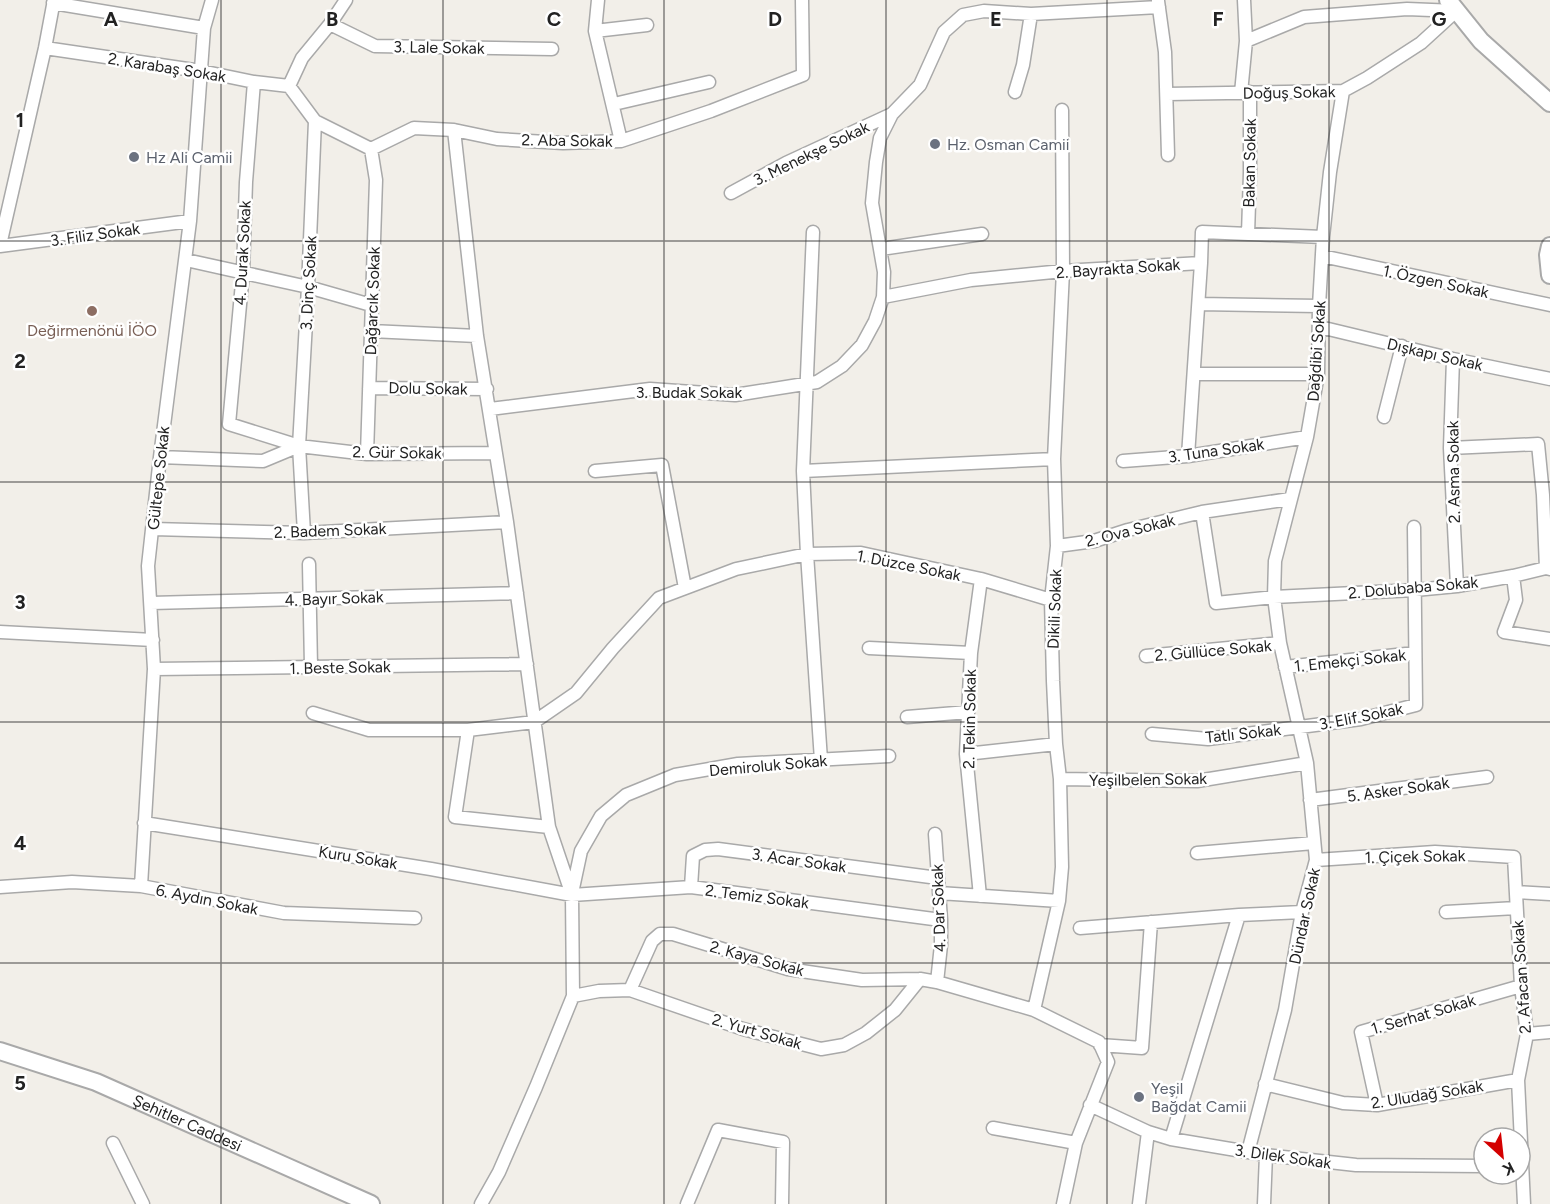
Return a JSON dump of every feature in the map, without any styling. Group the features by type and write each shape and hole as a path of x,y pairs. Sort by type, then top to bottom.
{"street":[{"name":"Gültepe Sokak","path":"141,886 154,669 148,566 186,260 204,28 212,0"},
{"path":"346,0 302,58 289,86 315,121 371,149"},
{"path":"598,0 596,31 621,141"},
{"name":"2. Aba Sokak","path":"371,149 414,128 454,130 508,140 621,141 711,111 803,75 802,0"},
{"name":"Bakan Sokak","path":"1244,0 1250,173 1248,234"},
{"path":"0,246 45,48 53,2 204,28"},
{"path":"812,383 842,366 862,345 875,321 883,297 884,272 872,203 880,138 892,114 920,85 944,32 963,15 984,6 1032,14 1082,5 1159,4 1165,52 1168,155"},
{"path":"1246,41 1305,17 1452,6 1481,41 1550,103"},
{"name":"Doğuş Sokak","path":"1167,94 1343,91 1367,78 1420,42 1452,6"},
{"path":"1015,92 1023,65 1032,14"},
{"name":"3. Lale Sokak","path":"330,24 375,46 552,49"},
{"path":"596,31 647,25"},
{"name":"2. Karabaş Sokak","path":"45,48 289,86"},
{"name":"4. Durak Sokak","path":"229,424 243,272 246,182 254,82"},
{"path":"614,104 709,82"},
{"name":"Dağdibi Sokak","path":"1280,643 1274,597 1275,561 1308,437 1318,374 1323,237 1330,172 1343,91"},
{"name":"Dikili Sokak","path":"1034,1010 1059,901 1062,867 1051,600 1057,546 1054,459 1063,271 1062,110"},
{"name":"3. Menekşe Sokak","path":"731,193 786,164 892,114"},
{"name":"3. Dinç Sokak","path":"304,533 299,446 315,121"},
{"path":"454,130 477,336 507,522 549,827 572,895 573,996 499,1172 481,1204"},
{"name":"Dağarcık Sokak","path":"368,454 376,180 371,149"},
{"name":"3. Filiz Sokak","path":"0,246 190,221"},
{"path":"813,232 812,383 803,471 821,760"},
{"name":"2. Bayrakta Sokak","path":"883,297 971,280 1063,271 1201,263 1202,232 1323,237"},
{"path":"881,249 982,234"},
{"path":"1550,246 1548,255 1550,275"},
{"name":"1. Özgen Sokak","path":"1322,256 1550,305"},
{"path":"186,260 308,287 372,305"},
{"path":"1188,456 1201,263"},
{"path":"1199,304 1319,306"},
{"name":"Dışkapı Sokak","path":"1320,327 1550,379"},
{"path":"371,332 477,336"},
{"path":"1384,417 1402,346"},
{"name":"2. Asma Sokak","path":"1453,358 1450,448 1457,586"},
{"path":"1194,374 1318,374"},
{"name":"3. Budak Sokak","path":"490,409 650,389 735,395 812,383"},
{"name":"Dolu Sokak","path":"369,388 487,389"},
{"name":"2. Gür Sokak","path":"229,424 299,446 368,454 496,453"},
{"name":"3. Tuna Sokak","path":"1123,461 1188,456 1308,437"},
{"path":"1450,448 1538,444 1547,494 1548,569"},
{"name":"2. Gür Sokak","path":"160,457 263,461 299,446"},
{"path":"803,471 1054,459"},
{"path":"595,471 662,465 685,588"},
{"name":"2. Ova Sokak","path":"1057,546 1094,541 1128,530 1202,512 1290,499"},
{"path":"1202,512 1216,603 1274,597"},
{"name":"2. Badem Sokak","path":"153,529 304,533 507,522"},
{"name":"3. Elif Sokak","path":"1298,727 1361,719 1416,705 1414,526"},
{"name":"1. Düzce Sokak","path":"534,722 576,693 659,598 736,569 807,554 861,554 981,579 1051,600"},
{"path":"309,564 310,667"},
{"name":"2. Dolubaba Sokak","path":"1274,597 1457,586 1548,569"},
{"path":"1513,576 1516,600 1504,632 1550,639"},
{"name":"2. Tekin Sokak","path":"980,896 966,754 970,653 981,579"},
{"name":"4. Bayır Sokak","path":"151,603 517,593"},
{"path":"0,632 153,640"},
{"name":"2. Güllüce Sokak","path":"1146,656 1280,643"},
{"name":"Dündar Sokak","path":"1248,1152 1285,1010 1302,912 1316,860 1307,763 1280,643"},
{"path":"869,648 970,653"},
{"name":"1. Emekçi Sokak","path":"1286,667 1415,653"},
{"name":"1. Beste Sokak","path":"154,669 527,664"},
{"path":"907,717 968,712"},
{"path":"313,713 369,730 468,730 534,722"},
{"name":"Tatlı Sokak","path":"1152,734 1208,738 1298,727"},
{"path":"468,730 454,817 549,827"},
{"path":"966,754 1056,744"},
{"name":"Demiroluk Sokak","path":"572,895 581,851 601,816 626,795 675,776 738,764 889,756"},
{"name":"Yeşilbelen Sokak","path":"1060,779 1197,781 1307,763"},
{"name":"5. Asker Sokak","path":"1310,800 1487,777"},
{"name":"Kuru Sokak","path":"144,823 431,869 572,895"},
{"name":"4. Dar Sokak","path":"935,834 941,920 937,982"},
{"path":"1197,853 1314,843"},
{"name":"3. Acar Sokak","path":"691,887 693,856 705,850 718,849 938,879"},
{"name":"1. Çiçek Sokak","path":"1316,860 1435,852 1514,857"},
{"name":"2. Afacan Sokak","path":"1514,857 1521,986 1527,1034 1518,1080 1520,1126"},
{"name":"6. Aydın Sokak","path":"0,887 72,882 141,886 284,913 415,918"},
{"name":"2. Temiz Sokak","path":"572,895 691,887 941,920"},
{"path":"1516,892 1550,894"},
{"path":"939,893 1059,901"},
{"path":"1446,912 1516,908"},
{"path":"1080,928 1302,912"},
{"path":"1171,1139 1239,915"},
{"path":"1100,1045 1142,1048 1150,922"},
{"name":"2. Kaya Sokak","path":"630,990 652,941 660,934 673,934 788,969 862,980 920,979"},
{"path":"920,979 1034,1010 1099,1042 1108,1062 1076,1143 1063,1204"},
{"name":"2. Yurt Sokak","path":"573,996 599,991 630,990 743,1029 821,1049 844,1045 866,1033 895,1010 920,979"},
{"name":"1. Serhat Sokak","path":"1377,1105 1361,1032 1521,986"},
{"path":"1527,1034 1550,1032"},
{"name":"Şehitler Caddesi","path":"0,1051 96,1082 371,1204"},
{"name":"2. Uludağ Sokak","path":"1265,1084 1343,1103 1377,1105 1518,1080"},
{"name":"3. Dilek Sokak","path":"1090,1105 1148,1132 1171,1139 1266,1155 1356,1165 1472,1166"},
{"path":"993,1128 1076,1143"},
{"path":"687,1204 718,1130 783,1142 782,1204"},
{"path":"1139,1204 1148,1132"},
{"path":"113,1143 143,1204"},
{"path":"1264,1204 1266,1155"},
{"name":"2. Afacan Sokak","path":"1523,1186 1524,1204"}],"place":[{"name":"Hz. Osman Camii","path":"935,144"},
{"name":"Hz Ali Camii","path":"134,157"},
{"name":"Değirmenönü İÖO","path":"92,311"},
{"name":"Yeşil Bağdat Camii","path":"1139,1097"}]}
